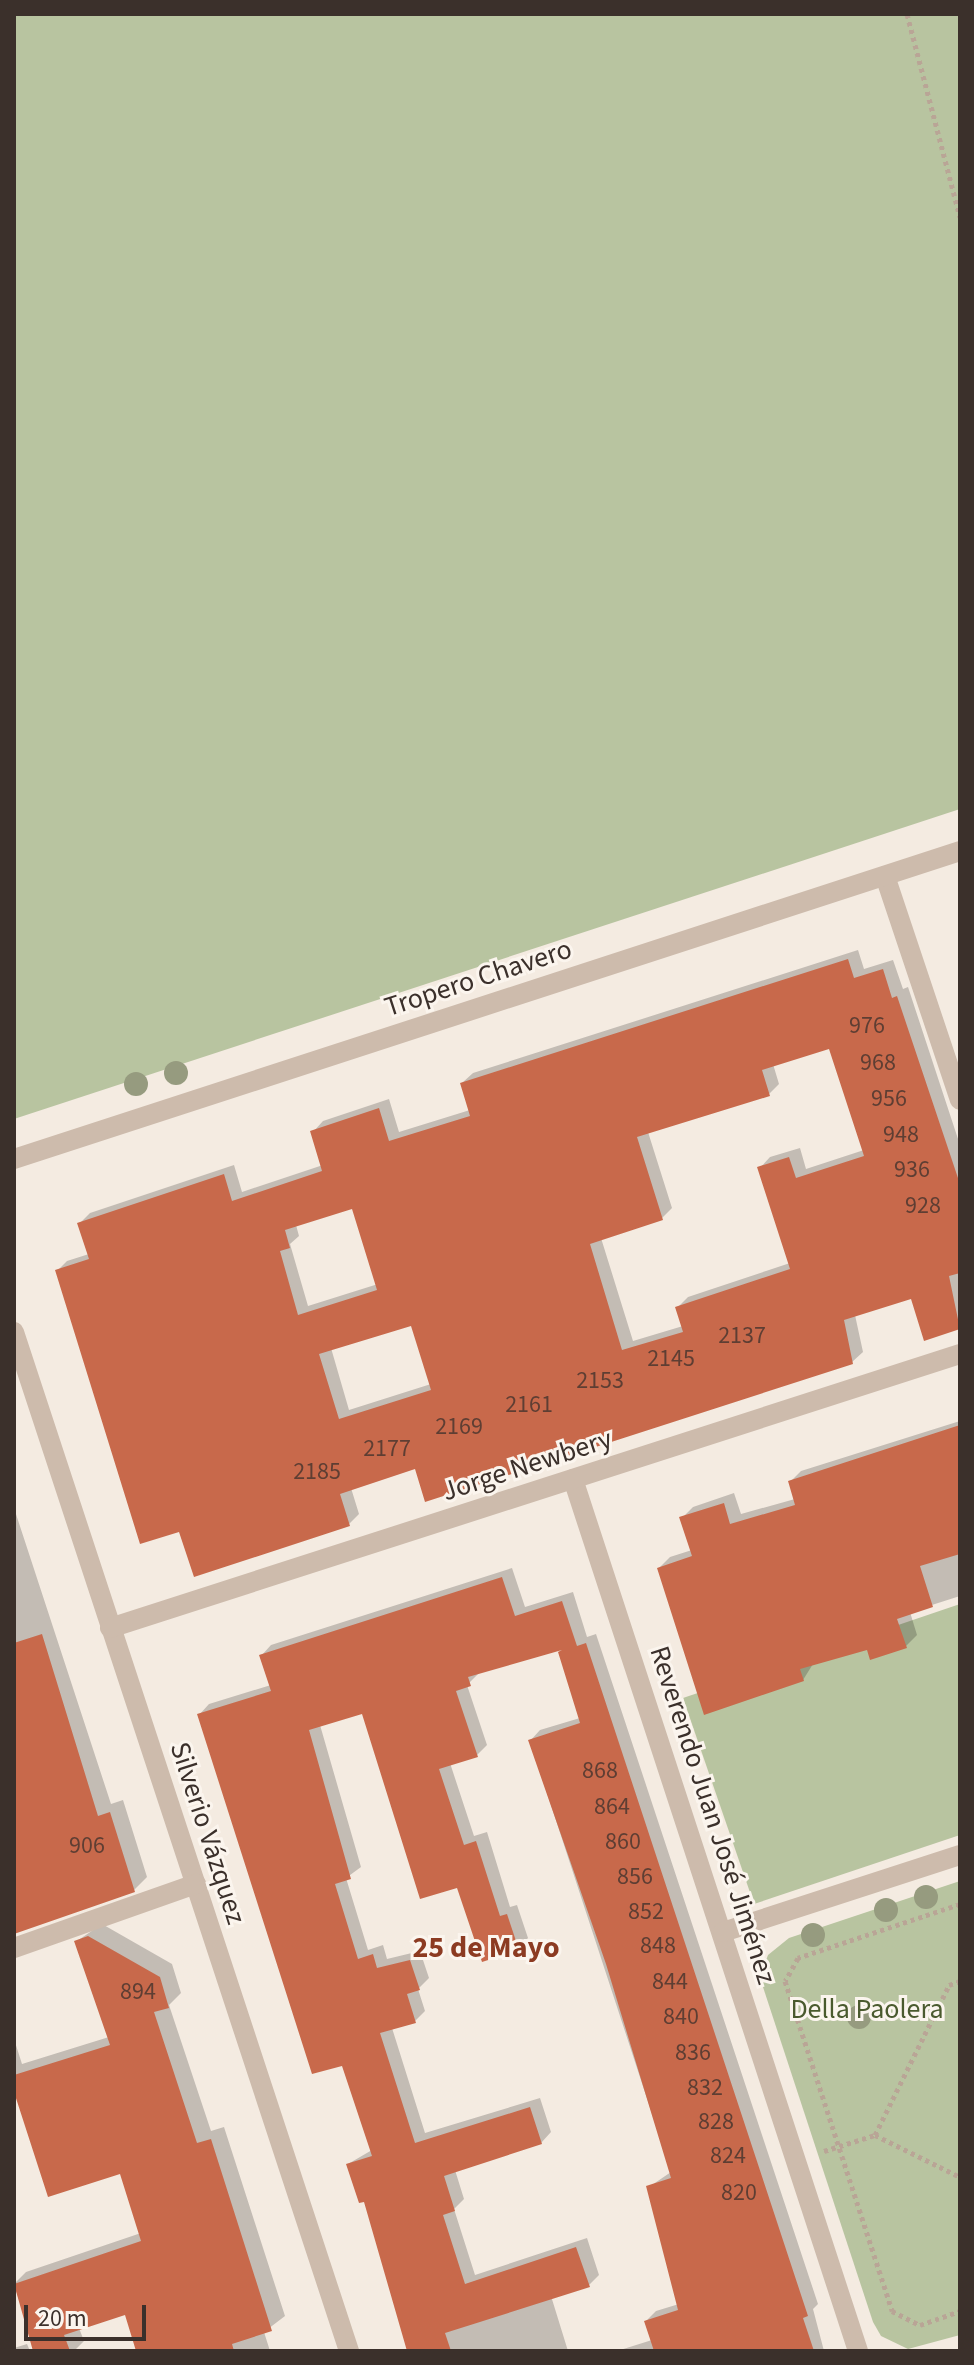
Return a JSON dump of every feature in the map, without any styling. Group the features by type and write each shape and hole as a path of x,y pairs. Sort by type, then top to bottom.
{"street":[{"name":"Tropero Chavero","path":"14,1159 960,851"},
{"path":"885,876 960,1100"},
{"name":"Silverio Vázquez","path":"14,1332 349,2351"},
{"name":"Jorge Newbery","path":"110,1628 960,1354"},
{"name":"Reverendo Juan José Jiménez","path":"573,1479 858,2351"},
{"path":"723,1932 960,1855"},
{"path":"14,1948 196,1884"}],"path":[{"path":"907,14 960,217"},
{"path":"960,1904 798,1958 785,1981 892,2311 920,2325 960,2311"},
{"path":"875,2135 949,1985 960,1981"},
{"path":"797,2160 875,2135 960,2177"}],"green space":[{"path":"14,14 960,14 960,809 14,1119"},
{"path":"960,1604 960,1835 754,1904 683,1698"},
{"name":"Della Paolera","path":"960,1881 960,2335 908,2349 881,2336 873,2322 762,1984 763,1968 768,1955 789,1938"}],"building":[{"path":"848,959 854,978 883,969 892,998 897,996 960,1184 960,1273 949,1276 960,1329 924,1341 911,1299 844,1320 853,1364 425,1502 415,1469 340,1494 350,1526 194,1577 179,1532 140,1544 55,1270 89,1259 77,1223 224,1174 232,1201 322,1171 310,1131 379,1108 389,1141 470,1116 460,1083","holes":["829,1049 864,1156 796,1178 789,1157 757,1167 790,1269 675,1307 683,1332 622,1350 590,1244 663,1220 637,1137 770,1096 762,1070","352,1209 377,1290 298,1315 280,1251 290,1248 285,1230","411,1326 431,1390 339,1419 319,1354"]},
{"path":"960,1425 960,1554 920,1566 933,1607 897,1619 907,1648 870,1660 867,1650 800,1669 804,1681 704,1715 657,1568 692,1556 679,1517 724,1503 730,1524 795,1505 788,1481"},
{"path":"502,1577 515,1616 562,1601 577,1646 586,1643 808,2316 803,2318 814,2351 654,2351 644,2321 678,2310 646,2186 671,2178 606,1964 528,1740 580,1723 558,1652 562,1650 468,1677 471,1686 456,1691 478,1757 439,1769 464,1845 476,1841 500,1916 507,1914 519,1950 482,1962 457,1888 420,1899 362,1714 309,1730 351,1879 335,1884 358,1959 373,1954 377,1968 410,1960 420,1990 407,1994 416,2023 380,2033 415,2143 530,2107 542,2144 444,2176 455,2211 443,2215 465,2284 576,2247 590,2287 445,2333 451,2351 407,2351 364,2202 359,2203 346,2164 372,2156 342,2066 312,2074 197,1714 271,1691 259,1655"},
{"path":"42,1634 98,1816 110,1812 135,1892 14,1934 14,1643"},
{"path":"88,1936 160,1977 169,2008 154,2012 197,2143 211,2139 272,2331 232,2344 234,2351 136,2351 125,2315 64,2335 70,2351 33,2351 14,2284 141,2241 120,2174 48,2197 14,2092 14,2075 110,2045 74,1941"}],"district":[{"name":"25 de Mayo","path":"486,1948"}]}
